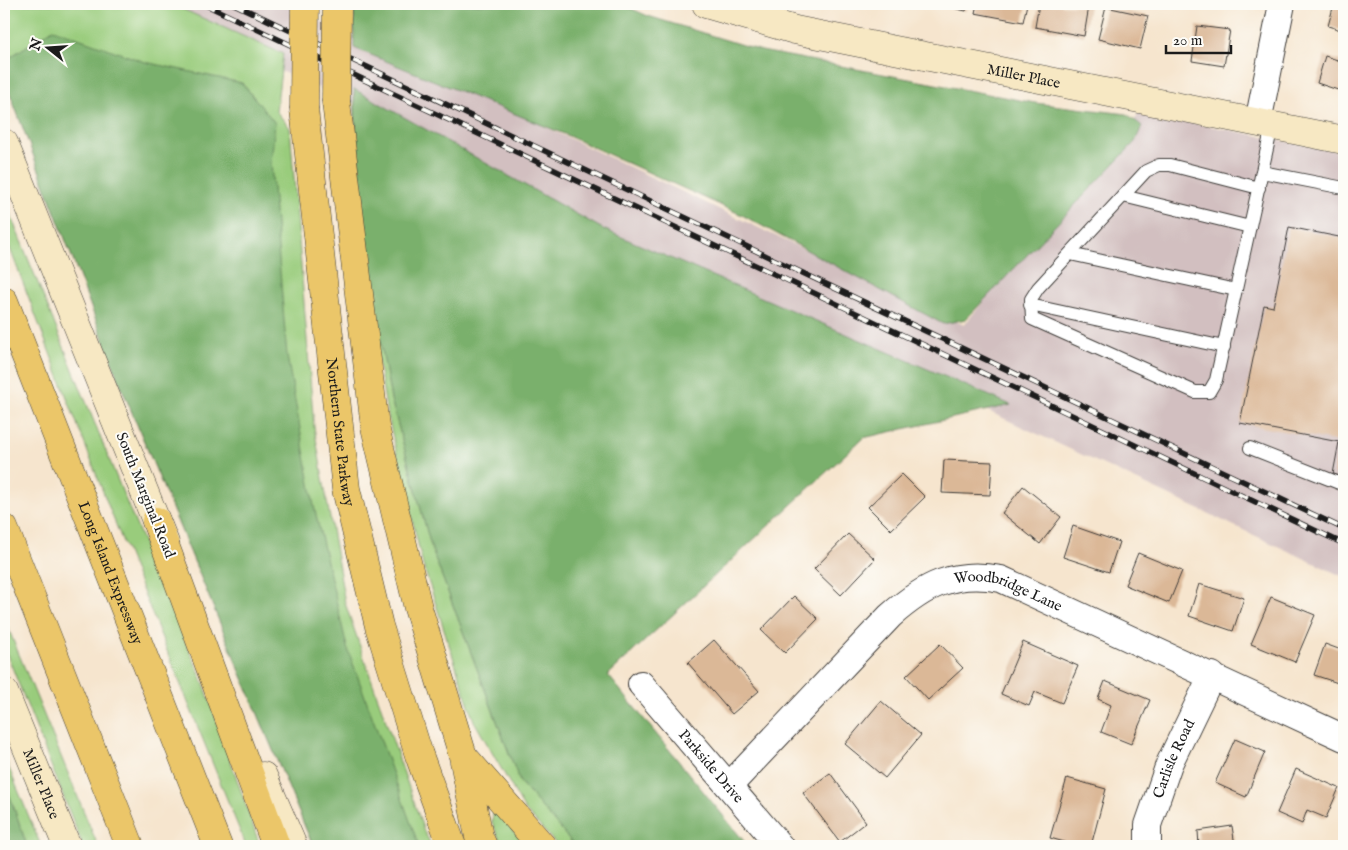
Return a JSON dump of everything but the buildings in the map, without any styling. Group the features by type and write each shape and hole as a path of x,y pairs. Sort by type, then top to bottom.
{"highway":[{"name":"Northern State Parkway","path":"305,4 304,108 346,489 379,626 419,755 452,846"},
{"path":"337,4 336,102 375,427 418,608 463,756 479,837 483,846"},
{"name":"Long Island Expressway","path":"4,301 218,846"},
{"path":"156,521 276,846"},
{"path":"4,528 130,846"},
{"path":"463,756 542,846"}],"main road":[{"name":"Miller Place","path":"711,5 795,30 1344,140"},
{"name":"South Marginal Road","path":"4,143 156,521 293,846"},
{"name":"Miller Place","path":"4,692 67,846"}],"street":[{"path":"1265,124 1282,4"},
{"name":"Woodbridge Lane","path":"729,786 890,616 910,598 953,578 979,575 1001,579 1212,675 1344,738"},
{"name":"Carlisle Road","path":"1148,846 1148,825 1169,764 1212,675"},
{"name":"Parkside Drive","path":"642,684 780,846"}],"lane":[{"path":"1259,188 1159,165 1146,171 1038,288 1031,299 1032,319 1195,392 1209,392 1216,380 1259,188 1265,124"},
{"path":"1262,172 1344,188"},
{"path":"1123,196 1250,227"},
{"path":"1070,254 1236,290"},
{"path":"1030,306 1224,347"},
{"path":"1250,448 1344,485"}],"shaded area":[{"path":"4,4 285,4 964,325 1140,112 1344,153 1344,577 578,220 369,110 180,27"}],"green space":[{"path":"4,4 171,4 283,54 276,111 290,128 314,427 345,603 424,831 432,846 313,846 121,386 4,78"},
{"path":"354,4 621,4 648,16 762,51 1035,103 1127,114 1142,126 1135,142 966,319 943,324 742,215 564,134 354,48"},
{"path":"53,29 145,62 242,83 275,123 271,163 287,356 314,506 347,647 419,846 313,846 121,386 4,78 4,61"},
{"path":"354,89 603,229 1011,405 863,438 608,675 748,846 575,846 520,782 432,550 391,399 363,244"},
{"path":"354,93 363,244 391,399 432,550 520,782 575,846 558,846 525,810 474,721 423,565 386,408 358,240"},
{"path":"4,199 129,508 204,684 260,846 246,846 110,510 4,233"},
{"path":"4,618 98,846 83,846 4,647"},
{"path":"4,756 41,846 27,846 4,779"},
{"path":"4,779 27,846 4,846"},
{"path":"493,812 502,817 526,846 502,846 492,822"}],"railway":[{"path":"204,4 1344,544"},
{"path":"234,4 1344,529"}]}
